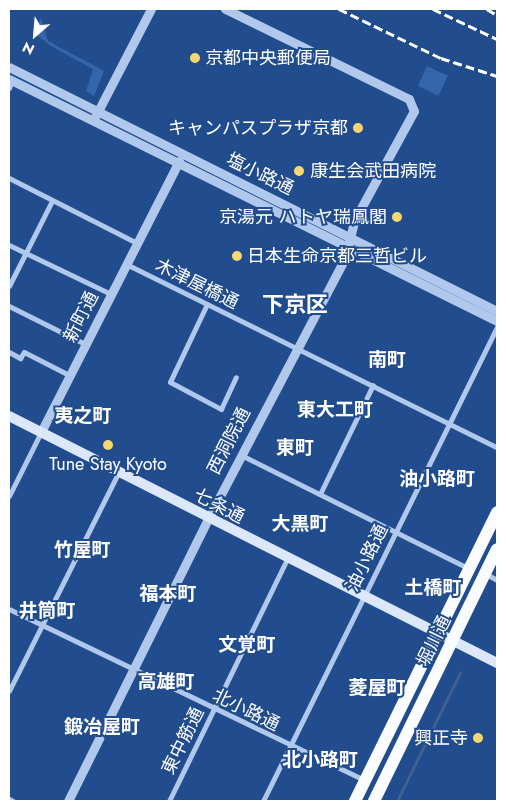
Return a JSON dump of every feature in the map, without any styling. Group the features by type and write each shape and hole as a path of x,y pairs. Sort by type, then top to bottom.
{"highway":[{"name":"堀川通","path":"355,801 497,512"},
{"name":"堀川通","path":"374,801 497,549"}],"main road":[{"name":"七条通","path":"9,416 287,559 497,663"}],"street":[{"path":"93,122 151,9"},
{"name":"西洞院通","path":"68,801 240,455 345,258 345,246 348,235 414,113 409,99 225,9"},
{"name":"塩小路通","path":"9,67 497,311"},
{"name":"塩小路通","path":"10,82 497,321"},
{"name":"新町通","path":"9,496 182,154"},
{"path":"9,178 137,242"},
{"path":"9,286 52,201"},
{"path":"9,245 111,294"},
{"name":"木津屋橋通","path":"126,264 497,447"},
{"path":"207,304 170,382 221,409 236,377"},
{"path":"9,306 85,344"},
{"name":"油小路通","path":"263,801 396,532 447,422 497,327"},
{"path":"9,352 20,358 24,352 70,375"},
{"path":"320,494 373,385"},
{"path":"240,455 469,568"},
{"path":"9,691 118,473"},
{"name":"東中筋通","path":"169,801 287,559"},
{"path":"485,574 497,580"},
{"name":"北小路通","path":"9,609 290,746 365,780"},
{"path":"9,799 13,801"}],"shaded area":[{"path":"41,18 48,41 104,71 94,96 86,91 93,69 51,46 34,33"},
{"path":"427,66 448,76 439,96 418,86"}],"waterway":[{"path":"397,801 460,673"}],"railway":[{"path":"339,9 441,58 497,76"},
{"path":"433,9 497,39"},
{"path":"487,9 497,15"}],"place":[{"name":"京都中央郵便局","path":"195,58"},
{"name":"キャンパスプラザ京都","path":"358,128"},
{"name":"康生会武田病院","path":"299,171"},
{"name":"京湯元 ハトヤ瑞鳳閣","path":"397,217"},
{"name":"日本生命京都三哲ビル","path":"237,256"},
{"name":"Tune Stay Kyoto","path":"108,445"},
{"name":"興正寺","path":"478,738"}],"district":[{"name":"下京区","path":"295,305"},
{"name":"南町","path":"387,360"},
{"name":"東大工町","path":"335,410"},
{"name":"夷之町","path":"83,416"},
{"name":"東町","path":"295,448"},
{"name":"油小路町","path":"437,479"},
{"name":"大黒町","path":"300,524"},
{"name":"竹屋町","path":"82,550"},
{"name":"土橋町","path":"433,588"},
{"name":"福本町","path":"168,594"},
{"name":"井筒町","path":"47,611"},
{"name":"文覚町","path":"247,645"},
{"name":"高雄町","path":"166,682"},
{"name":"菱屋町","path":"377,688"},
{"name":"鍛冶屋町","path":"102,727"},
{"name":"北小路町","path":"320,760"}]}
